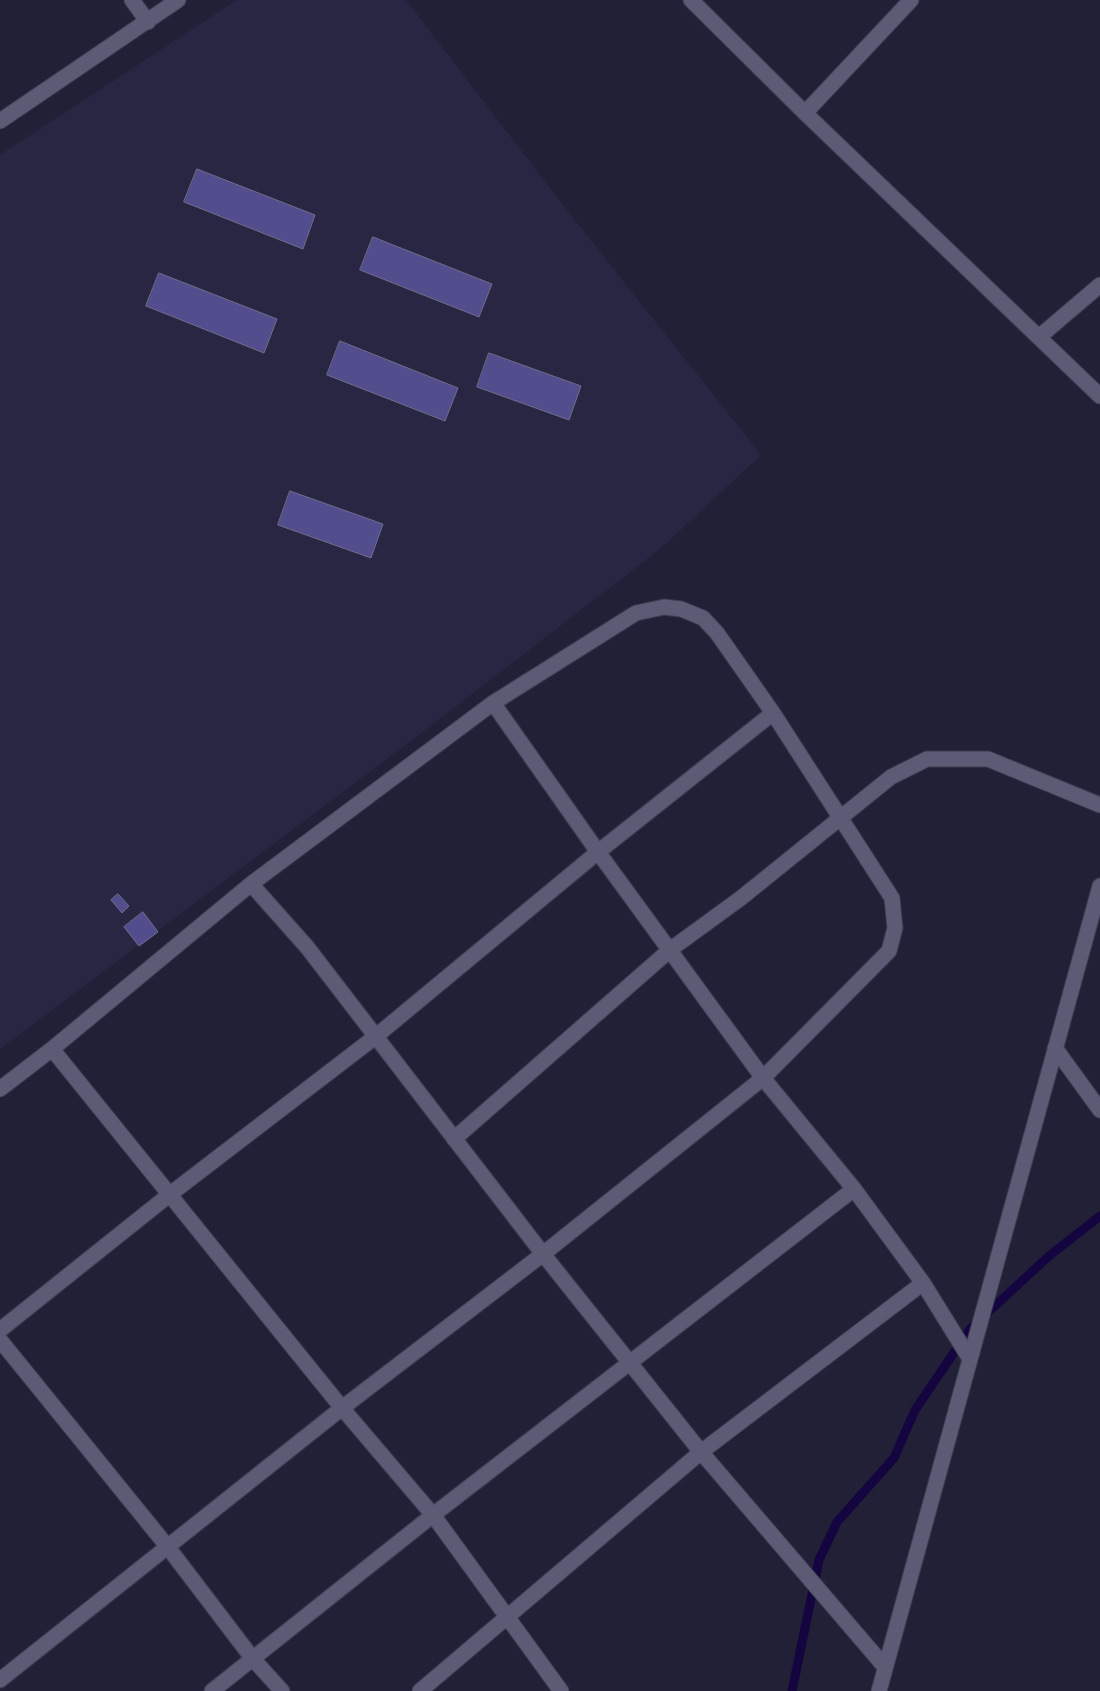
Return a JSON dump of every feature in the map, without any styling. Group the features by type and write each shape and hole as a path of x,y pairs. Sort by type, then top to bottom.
{"street":[{"path":"132,0 148,22"},
{"path":"0,120 178,0"},
{"path":"692,0 805,113 1100,396"},
{"path":"805,113 911,0"},
{"path":"1039,337 1100,285"},
{"path":"0,1089 52,1049 252,884 493,703 636,613 664,607 681,608 703,618 717,633 772,713 892,898 896,928 889,952 763,1078 544,1254 342,1408 0,1680"},
{"path":"493,703 598,852 671,949 763,1078 854,1189 923,1283 970,1359"},
{"path":"0,1330 169,1195 375,1037 598,852 772,713"},
{"path":"454,1139 671,949 742,898 891,777 927,760 988,759 1100,805"},
{"path":"252,884 306,947 454,1139 701,1452 885,1666"},
{"path":"879,1691 1100,886"},
{"path":"1055,1048 1100,1110"},
{"path":"52,1049 342,1408 433,1515 561,1691"},
{"path":"212,1691 629,1361 854,1189"},
{"path":"420,1691 701,1452 923,1283"},
{"path":"0,1340 167,1546 253,1659 282,1691"}],"shaded area":[{"path":"237,0 406,0 559,200 761,455 660,549 420,734 0,1049 0,155"}],"building":[{"path":"197,169 315,215 303,249 184,202"},
{"path":"373,237 492,284 479,317 360,270"},
{"path":"159,273 277,319 264,353 146,306"},
{"path":"340,341 458,388 445,421 327,375"},
{"path":"489,353 581,386 569,420 477,387"},
{"path":"290,491 383,524 371,558 278,525"},
{"path":"118,894 129,906 122,913 111,900"},
{"path":"143,912 158,932 139,946 124,927"}],"waterway":[{"path":"792,1691 819,1560 837,1522 894,1458 915,1410 970,1329 1049,1256 1100,1216"}]}
